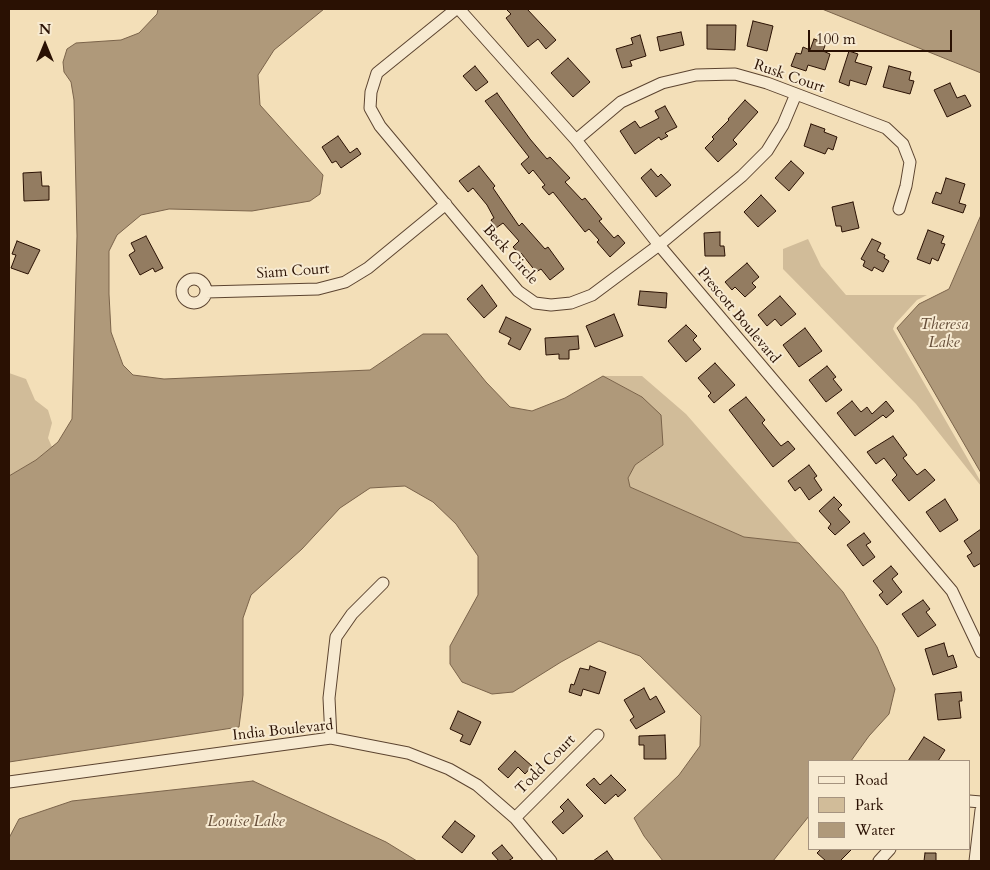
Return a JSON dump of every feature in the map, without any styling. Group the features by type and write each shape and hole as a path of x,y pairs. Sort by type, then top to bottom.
{"street":[{"name":"Prescott Boulevard","path":"458,9 576,140 659,245 952,592 981,652"},
{"name":"Beck Circle","path":"458,9 377,73 370,92 370,108 380,126 518,291 535,303 564,304 592,295 659,245 742,176 767,151 783,125 796,94"},
{"name":"Rusk Court","path":"576,140 621,102 662,83 696,75 735,74 767,83 886,128 903,144 910,162 906,186 899,209"},
{"name":"Siam Court","path":"206,292 318,289 345,282 368,268 446,204"},
{"path":"332,738 329,698 336,637 352,614 383,583"},
{"name":"Todd Court","path":"515,818 598,735"},
{"name":"India Boulevard","path":"9,782 332,738 408,753 432,762 476,785 515,818 551,861"},
{"path":"974,861 981,810"},
{"path":"879,861 889,850"}],"green space":[{"path":"808,239 821,266 846,295 927,295 917,300 895,324 893,329 981,482 981,486 916,404 783,269 783,249"},
{"path":"9,373 26,379 35,400 48,410 52,423 48,438 52,447 36,460 9,476"},
{"path":"603,376 642,376 686,414 799,543 744,537 630,487 628,478 635,465 663,445 642,397"}],"water":[{"path":"158,9 324,9 274,50 258,75 260,105 323,175 320,194 310,201 252,211 169,209 141,215 117,235 109,251 109,294 111,332 123,365 133,375 164,379 370,370 423,334 447,334 486,382 510,407 532,411 565,398 603,376 642,397 661,415 663,445 635,465 628,478 630,487 744,537 799,543 843,592 877,647 895,689 889,714 869,736 852,760 808,760 808,817 773,861 663,861 644,836 634,818 679,775 700,746 701,716 640,656 599,641 513,692 492,694 462,682 450,664 450,646 478,595 478,556 456,524 433,502 405,486 370,488 340,508 302,549 251,595 243,618 243,695 239,727 9,762 9,476 36,460 58,442 72,419 77,236 74,100 71,82 64,72 63,62 67,49 76,43 121,40 139,33 157,14"},
{"path":"822,9 981,9 981,73"},
{"name":"Theresa Lake","path":"981,215 981,473 897,328 919,304 949,289"},
{"name":"Louise Lake","path":"253,781 386,842 417,861 9,861 9,838 19,819 72,801"}],"building":[{"path":"506,9 527,9 556,40 546,49 538,39 528,47 506,18 511,14"},
{"path":"753,21 773,26 767,51 747,46"},
{"path":"707,25 736,25 735,50 707,49"},
{"path":"681,32 684,45 660,51 657,37"},
{"path":"640,35 646,56 630,61 632,66 622,68 616,49 633,44 631,38"},
{"path":"814,39 826,43 823,51 830,54 825,70 808,65 806,71 791,66 796,53 801,54 803,47 810,50"},
{"path":"849,51 858,54 855,62 872,67 866,85 850,80 849,86 839,82"},
{"path":"568,58 590,82 573,97 551,73"},
{"path":"475,66 488,82 476,91 463,76"},
{"path":"889,66 911,72 909,80 914,81 910,94 883,87"},
{"path":"950,83 957,98 965,95 971,106 947,117 934,90"},
{"path":"497,93 547,159 550,157 570,178 565,182 582,200 585,198 602,219 599,221 614,238 618,235 625,243 610,257 597,242 599,240 589,229 585,232 553,192 549,195 542,187 545,185 533,170 529,174 521,164 529,157 485,101"},
{"path":"745,100 758,112 733,140 737,144 718,162 705,148 714,139 712,137"},
{"path":"665,106 677,127 665,133 668,136 661,140 659,137 635,154 620,131 635,121 640,128 659,118 655,111"},
{"path":"811,124 825,129 824,132 837,137 833,150 828,148 825,154 804,146"},
{"path":"338,136 350,153 357,148 361,154 341,168 336,161 332,163 322,147"},
{"path":"791,161 804,173 789,191 775,178"},
{"path":"479,166 495,186 493,188 519,226 522,223 545,249 548,247 564,269 550,280 541,269 536,272 521,253 520,255 513,247 519,241 503,223 496,228 491,220 494,218 487,205 473,188 468,192 459,181"},
{"path":"651,169 658,177 661,174 671,185 656,197 641,178"},
{"path":"41,172 42,186 49,186 49,200 24,201 23,173"},
{"path":"946,178 965,184 959,203 966,205 963,213 932,203 936,192 941,194"},
{"path":"761,195 776,211 758,227 744,212"},
{"path":"853,202 859,228 842,232 841,226 836,226 832,207"},
{"path":"928,230 944,236 941,243 945,244 938,261 932,258 930,264 917,259"},
{"path":"720,232 720,246 724,246 725,256 705,256 704,233"},
{"path":"146,236 163,268 155,272 153,268 140,275 129,255 135,251 131,243"},
{"path":"872,239 881,243 877,251 885,255 884,258 889,261 883,272 874,267 872,271 863,266 865,261 861,259"},
{"path":"17,241 40,250 28,274 11,268 16,255 12,254"},
{"path":"747,263 759,277 752,283 756,287 745,297 735,287 732,290 725,282"},
{"path":"482,285 497,306 484,318 467,299"},
{"path":"640,291 667,293 666,308 638,305"},
{"path":"780,296 796,314 781,326 775,319 767,326 758,315"},
{"path":"614,314 623,336 595,347 586,326"},
{"path":"506,317 531,329 520,350 508,344 511,338 499,332"},
{"path":"686,325 697,336 693,340 701,349 686,362 668,341"},
{"path":"805,328 822,351 799,367 783,345"},
{"path":"578,336 579,349 569,350 569,359 559,359 559,354 546,355 545,338"},
{"path":"715,363 735,385 714,403 708,396 711,393 698,378"},
{"path":"827,366 836,377 833,379 842,390 826,402 809,380"},
{"path":"746,397 765,420 762,423 781,446 788,441 795,449 773,467 729,410"},
{"path":"852,401 861,412 867,407 872,414 886,401 894,411 886,418 883,415 855,436 837,413"},
{"path":"893,436 907,455 903,458 917,475 925,469 935,480 909,501 892,480 897,475 884,458 876,464 867,452"},
{"path":"809,465 817,476 814,478 822,490 809,500 800,487 795,491 788,481"},
{"path":"834,497 842,505 838,509 850,522 835,535 828,528 831,524 819,511"},
{"path":"945,499 958,520 940,532 926,512"},
{"path":"981,529 981,563 974,567 967,556 972,553 964,541"},
{"path":"864,533 871,542 866,545 875,557 863,566 847,545"},
{"path":"891,566 898,574 892,579 902,592 887,605 879,595 883,592 873,581"},
{"path":"923,600 930,609 926,612 936,625 918,637 902,614"},
{"path":"944,643 948,657 953,655 957,667 933,675 925,649"},
{"path":"590,666 606,672 599,694 583,689 581,696 569,692 571,684 574,685 580,668 589,670"},
{"path":"644,688 650,700 656,696 665,712 636,729 630,720 634,717 624,700"},
{"path":"961,692 962,701 959,701 961,718 938,720 935,694"},
{"path":"458,711 481,722 470,745 460,741 463,735 450,729"},
{"path":"665,735 666,759 644,759 644,745 639,745 639,736"},
{"path":"924,737 945,750 939,760 909,760"},
{"path":"515,751 532,766 525,774 518,767 508,778 498,769"},
{"path":"611,775 626,790 618,797 616,794 605,804 586,785 594,778 600,785"},
{"path":"568,799 583,816 563,834 552,822 564,811 560,807"},
{"path":"455,821 475,836 462,853 442,837"},
{"path":"502,845 513,858 508,861 499,861 492,853"},
{"path":"820,850 851,850 840,861 826,861 817,853"},
{"path":"607,851 614,861 593,861"},
{"path":"925,853 936,853 936,861 924,861"}]}
